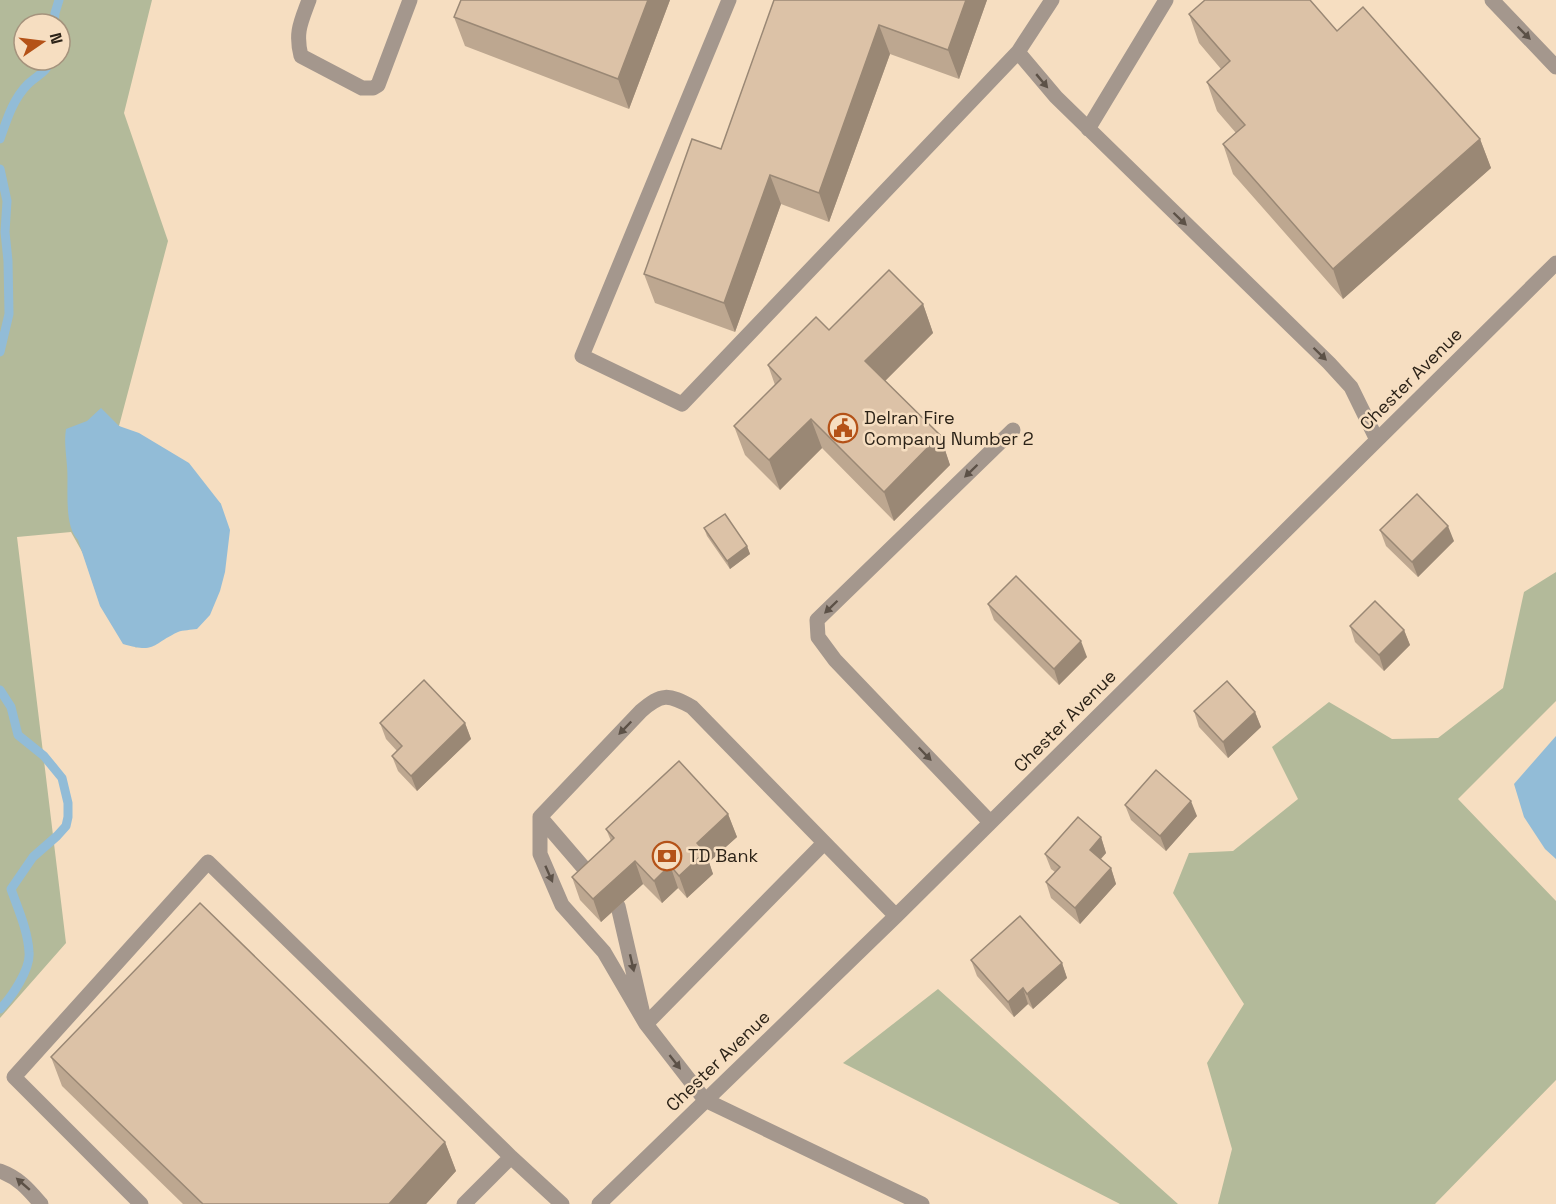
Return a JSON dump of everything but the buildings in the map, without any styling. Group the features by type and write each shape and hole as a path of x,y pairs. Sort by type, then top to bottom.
{"street":[{"path":"309,0 298,31 301,56 362,88 373,88 378,85 410,0"},
{"path":"729,0 582,356 682,404 1018,52 1052,0"},
{"path":"1088,129 1166,0"},
{"path":"1492,0 1556,67"},
{"path":"1018,52 1056,97 1329,363 1351,387 1377,440"},
{"name":"Chester Avenue","path":"599,1204 896,916 1556,263"},
{"path":"990,822 835,660 818,637 817,620 1013,430"},
{"path":"896,916 692,707 672,696 654,700 641,711 540,817 540,854 562,905 604,952 646,1024 705,1100 922,1204"},
{"path":"540,817 597,883"},
{"path":"646,1024 824,843"},
{"path":"141,1204 14,1077 208,862 562,1204"},
{"path":"618,906 646,1024"},
{"path":"464,1204 511,1156"},
{"path":"0,1171 25,1184 41,1204"}],"green space":[{"path":"0,0 152,0 124,113 168,241 119,426 221,504 136,648 71,532 17,537 66,943 0,1018"},
{"path":"1556,572 1556,701 1458,799 1556,901 1556,1080 1435,1204 1218,1204 1232,1149 1207,1063 1244,1004 1173,893 1189,853 1233,851 1298,799 1272,747 1329,702 1392,739 1438,738 1503,688 1524,592"},
{"path":"938,989 1178,1204 1120,1204 843,1063"}],"water":[{"path":"101,408 119,426 139,433 189,463 221,504 230,530 225,572 210,615 197,629 178,632 148,648 123,644 100,606 68,515 66,429 87,421"},
{"path":"1556,736 1556,859 1545,849 1524,817 1514,784"}],"waterway":[{"path":"55,12 59,0"},
{"path":"0,139 18,96 43,72"},
{"path":"0,169 7,201 5,232 9,314 0,352"},
{"path":"0,690 11,707 18,735 44,756 62,778 68,803 66,826 33,857 11,889 27,936 29,959 19,983 0,1009"}],"place":[{"name":"Delran Fire Company Number 2","path":"843,428"},
{"name":"TD Bank","path":"667,856"}]}
